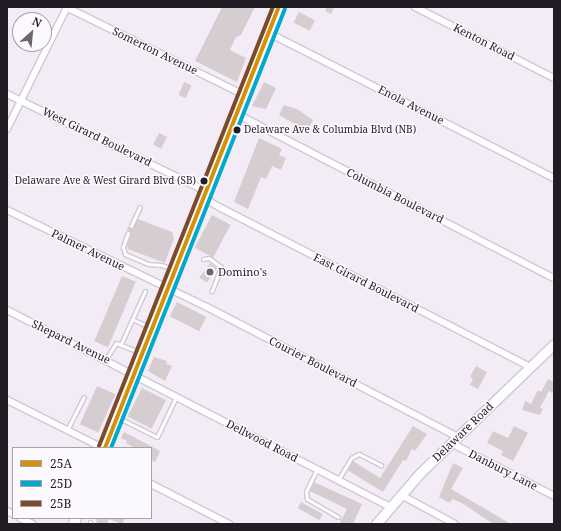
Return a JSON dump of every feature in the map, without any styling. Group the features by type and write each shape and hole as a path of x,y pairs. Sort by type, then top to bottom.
{"main road":[{"path":"104,447 153,329 279,7"}],"street":[{"name":"Somerton Avenue","path":"67,7 244,95"},
{"path":"7,129 67,7"},
{"name":"Kenton Road","path":"415,7 554,78"},
{"name":"Enola Avenue","path":"269,33 554,178"},
{"name":"West Girard Boulevard","path":"7,94 198,187 205,195"},
{"name":"Columbia Boulevard","path":"237,114 554,278"},
{"name":"East Girard Boulevard","path":"205,195 221,208 530,367"},
{"name":"Palmer Avenue","path":"7,210 168,288"},
{"name":"Courier Boulevard","path":"168,288 458,437"},
{"name":"Shepard Avenue","path":"7,310 135,374"},
{"name":"Delaware Road","path":"376,524 451,443 554,344"},
{"name":"Dellwood Road","path":"135,374 176,397 391,507"},
{"path":"7,400 102,447"},
{"name":"Danbury Lane","path":"451,443 554,496"},
{"path":"152,485 229,524"},
{"path":"401,496 455,524"},
{"path":"22,519 33,524"}],"lane":[{"path":"131,226 140,207"},
{"path":"128,233 123,247 125,254 148,264 161,265 176,270"},
{"path":"203,259 209,258 221,266 212,291"},
{"path":"121,344 145,291"},
{"path":"132,319 153,329"},
{"path":"106,359 114,346 121,344 143,353"},
{"path":"67,430 84,397"},
{"path":"118,417 157,437 176,397"},
{"path":"338,480 351,458 359,454 381,465"},
{"path":"317,469 306,492 307,499 338,517"}],"building":[{"path":"222,7 255,7 241,35 236,37 230,50 246,58 237,82 195,61"},
{"path":"327,7 334,7 331,14 325,11"},
{"path":"299,12 315,20 310,31 294,23"},
{"path":"184,82 191,85 186,98 179,95"},
{"path":"264,82 276,88 266,109 252,106"},
{"path":"284,105 297,109 313,120 307,131 279,115"},
{"path":"159,133 167,137 161,149 153,145"},
{"path":"259,138 282,149 279,155 286,158 281,170 272,166 266,179 261,177 248,209 234,202"},
{"path":"212,215 231,225 213,258 195,248"},
{"path":"138,219 172,232 174,238 165,263 128,249 127,245 131,233 127,230 128,227 133,228"},
{"name":"Domino's","path":"210,263 217,268 207,283 199,278"},
{"path":"122,276 136,282 108,347 94,341"},
{"path":"177,302 206,317 199,331 170,316"},
{"path":"154,357 167,361 166,364 172,366 165,381 148,371"},
{"path":"476,366 487,372 478,389 470,385 473,379 470,377"},
{"path":"548,379 554,382 554,388 552,393 549,391 540,408 543,409 540,415 522,410 525,401 531,404 538,390 541,392"},
{"path":"97,386 115,394 98,433 80,424"},
{"path":"142,388 166,400 152,429 127,417"},
{"path":"413,426 427,434 415,451 412,449 406,461 403,460 383,492 347,470 353,461 380,478"},
{"path":"514,426 528,433 513,461 501,455 503,451 487,443 493,431 508,438"},
{"path":"124,432 160,451 155,462 152,460 152,447 133,447 121,438"},
{"path":"453,463 463,468 451,489 511,524 493,524 462,503 452,499 450,503 439,497"},
{"path":"314,482 362,504 353,524 339,524 347,509 310,491"},
{"path":"301,502 323,514 319,520 298,508"},
{"path":"97,519 109,519 107,524 100,524 96,522"},
{"path":"109,519 124,519 122,524"}],"transit line":[{"name":"25B","path":"99,446 273,7"},
{"name":"25A","path":"105,447 279,7"},
{"name":"25D","path":"111,447 285,9"}],"place":[{"name":"Delaware Ave & Columbia Blvd (NB)","path":"237,130"},
{"name":"Delaware Ave & West Girard Blvd (SB)","path":"204,181"},
{"name":"Domino's","path":"210,272"}]}
